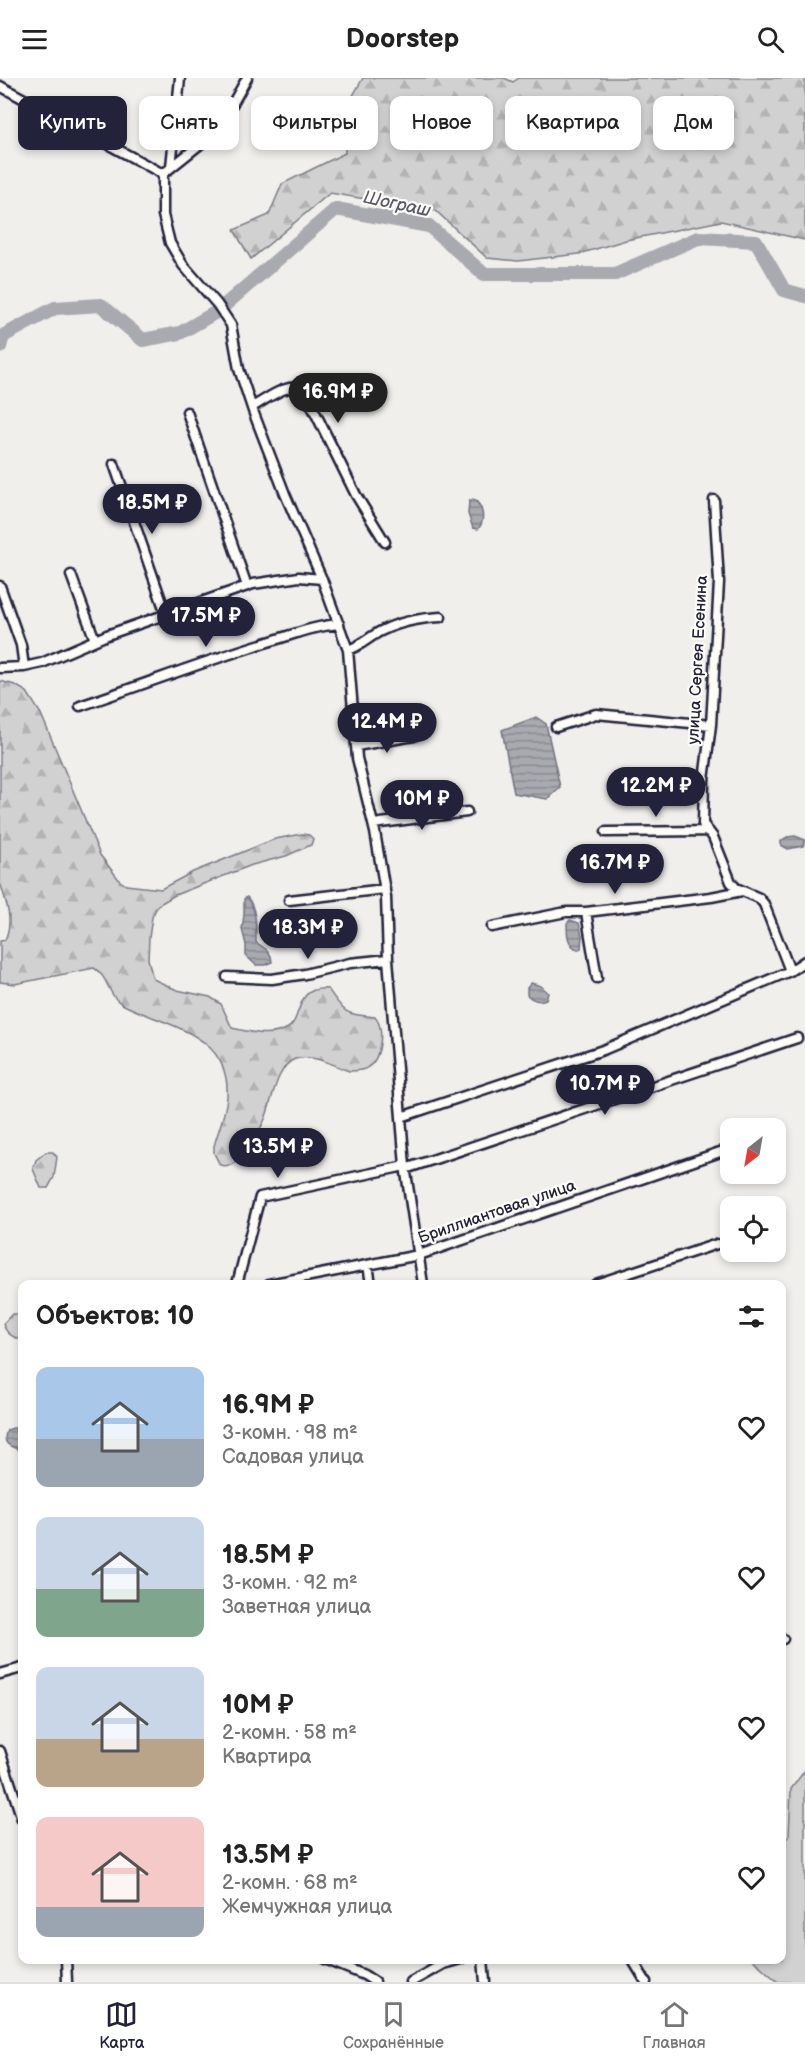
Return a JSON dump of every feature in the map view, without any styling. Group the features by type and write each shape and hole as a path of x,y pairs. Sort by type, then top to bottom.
{"street":[{"path":"171,166 180,78"},
{"path":"247,78 224,119 208,138 163,174 163,215 170,243 183,265 218,304 231,325 239,369 252,407 285,494 322,579 348,650 356,746 385,889 388,959 405,1168 422,1280"},
{"path":"0,86 163,174"},
{"path":"252,407 281,390 293,386 303,388 357,495 385,542"},
{"path":"187,412 247,586"},
{"path":"114,464 166,614"},
{"name":"улица Сергея Есенина","path":"714,500 718,582 711,724 703,798 704,824 713,837 731,882 736,888 759,898 764,904 790,970"},
{"path":"71,575 95,640"},
{"path":"0,668 24,667 42,663 95,640 247,586 282,578 322,579"},
{"path":"0,586 21,645 24,667"},
{"path":"348,650 363,644 384,630 428,618 441,617"},
{"path":"80,706 225,655 318,626 339,624"},
{"path":"556,727 596,714 711,724"},
{"path":"356,746 414,736"},
{"path":"373,824 467,812"},
{"path":"606,832 707,831"},
{"path":"289,900 385,889"},
{"path":"492,927 566,912 586,912 711,897 742,891"},
{"path":"586,912 597,978"},
{"path":"227,976 272,979 350,963 388,959"},
{"path":"401,1117 603,1050 790,970 805,961"},
{"path":"238,1280 260,1197 405,1168 797,1038"},
{"name":"Бриллиантовая улица","path":"290,1280 419,1255 720,1152"},
{"path":"608,1280 717,1245"},
{"path":"368,1265 370,1280"},
{"path":"0,1674 18,1669"},
{"path":"0,1751 18,1807"},
{"path":"66,1964 67,1982"},
{"path":"338,1964 375,1982"},
{"path":"411,1982 443,1964"},
{"path":"483,1964 485,1982"},
{"path":"635,1964 646,1982"}],"green space":[{"path":"363,78 504,78 513,82 519,78 805,78 805,240 721,221 626,240 579,254 518,261 487,258 436,211 330,193 251,259 234,230 269,215 282,184 345,153 345,150 378,150 378,96 353,96"},
{"path":"0,681 15,685 27,692 41,714 100,855 120,881 126,885 161,889 193,872 275,839 302,834 309,835 313,839 311,845 286,856 252,865 175,895 158,905 152,917 148,959 153,979 177,990 210,997 221,1004 232,1028 260,1033 281,1031 293,1024 304,997 317,989 328,989 347,1011 357,1015 375,1017 380,1028 379,1051 372,1063 359,1071 349,1071 322,1060 308,1058 295,1059 289,1063 279,1077 259,1132 243,1155 232,1165 220,1165 214,1153 227,1097 225,1075 218,1058 207,1045 176,1026 122,1004 94,968 15,984 0,982 0,941 5,940 9,918 0,882"},
{"path":"46,1152 53,1152 57,1157 54,1177 48,1188 41,1188 33,1169 36,1160"},
{"path":"12,1314 18,1315 18,1338 10,1334 3,1324"},
{"path":"805,1770 805,1982 778,1982 758,1964 786,1964 786,1839 789,1836 791,1789"}],"shaded area":[{"path":"473,499 479,505 482,513 482,521 478,529 473,528 468,514 469,501"},
{"path":"536,717 546,724 560,787 547,799 514,793 502,730"},
{"path":"795,836 805,840 803,846 788,849 781,845 781,841 787,837"},
{"path":"247,897 254,913 256,942 271,956 272,962 266,965 256,965 246,956 242,929 244,899"},
{"path":"570,920 579,923 582,936 581,948 578,950 568,939 567,923"},
{"path":"531,983 541,986 548,993 546,999 536,1000 527,995 527,988"},
{"path":"18,1429 18,1449 6,1442 7,1430"}],"waterway":[{"name":"Шограш","path":"0,347 3,336 55,308 101,305 143,340 180,333 218,311 336,209 429,226 484,274 615,274 698,238 756,241 784,290 805,296"}]}
